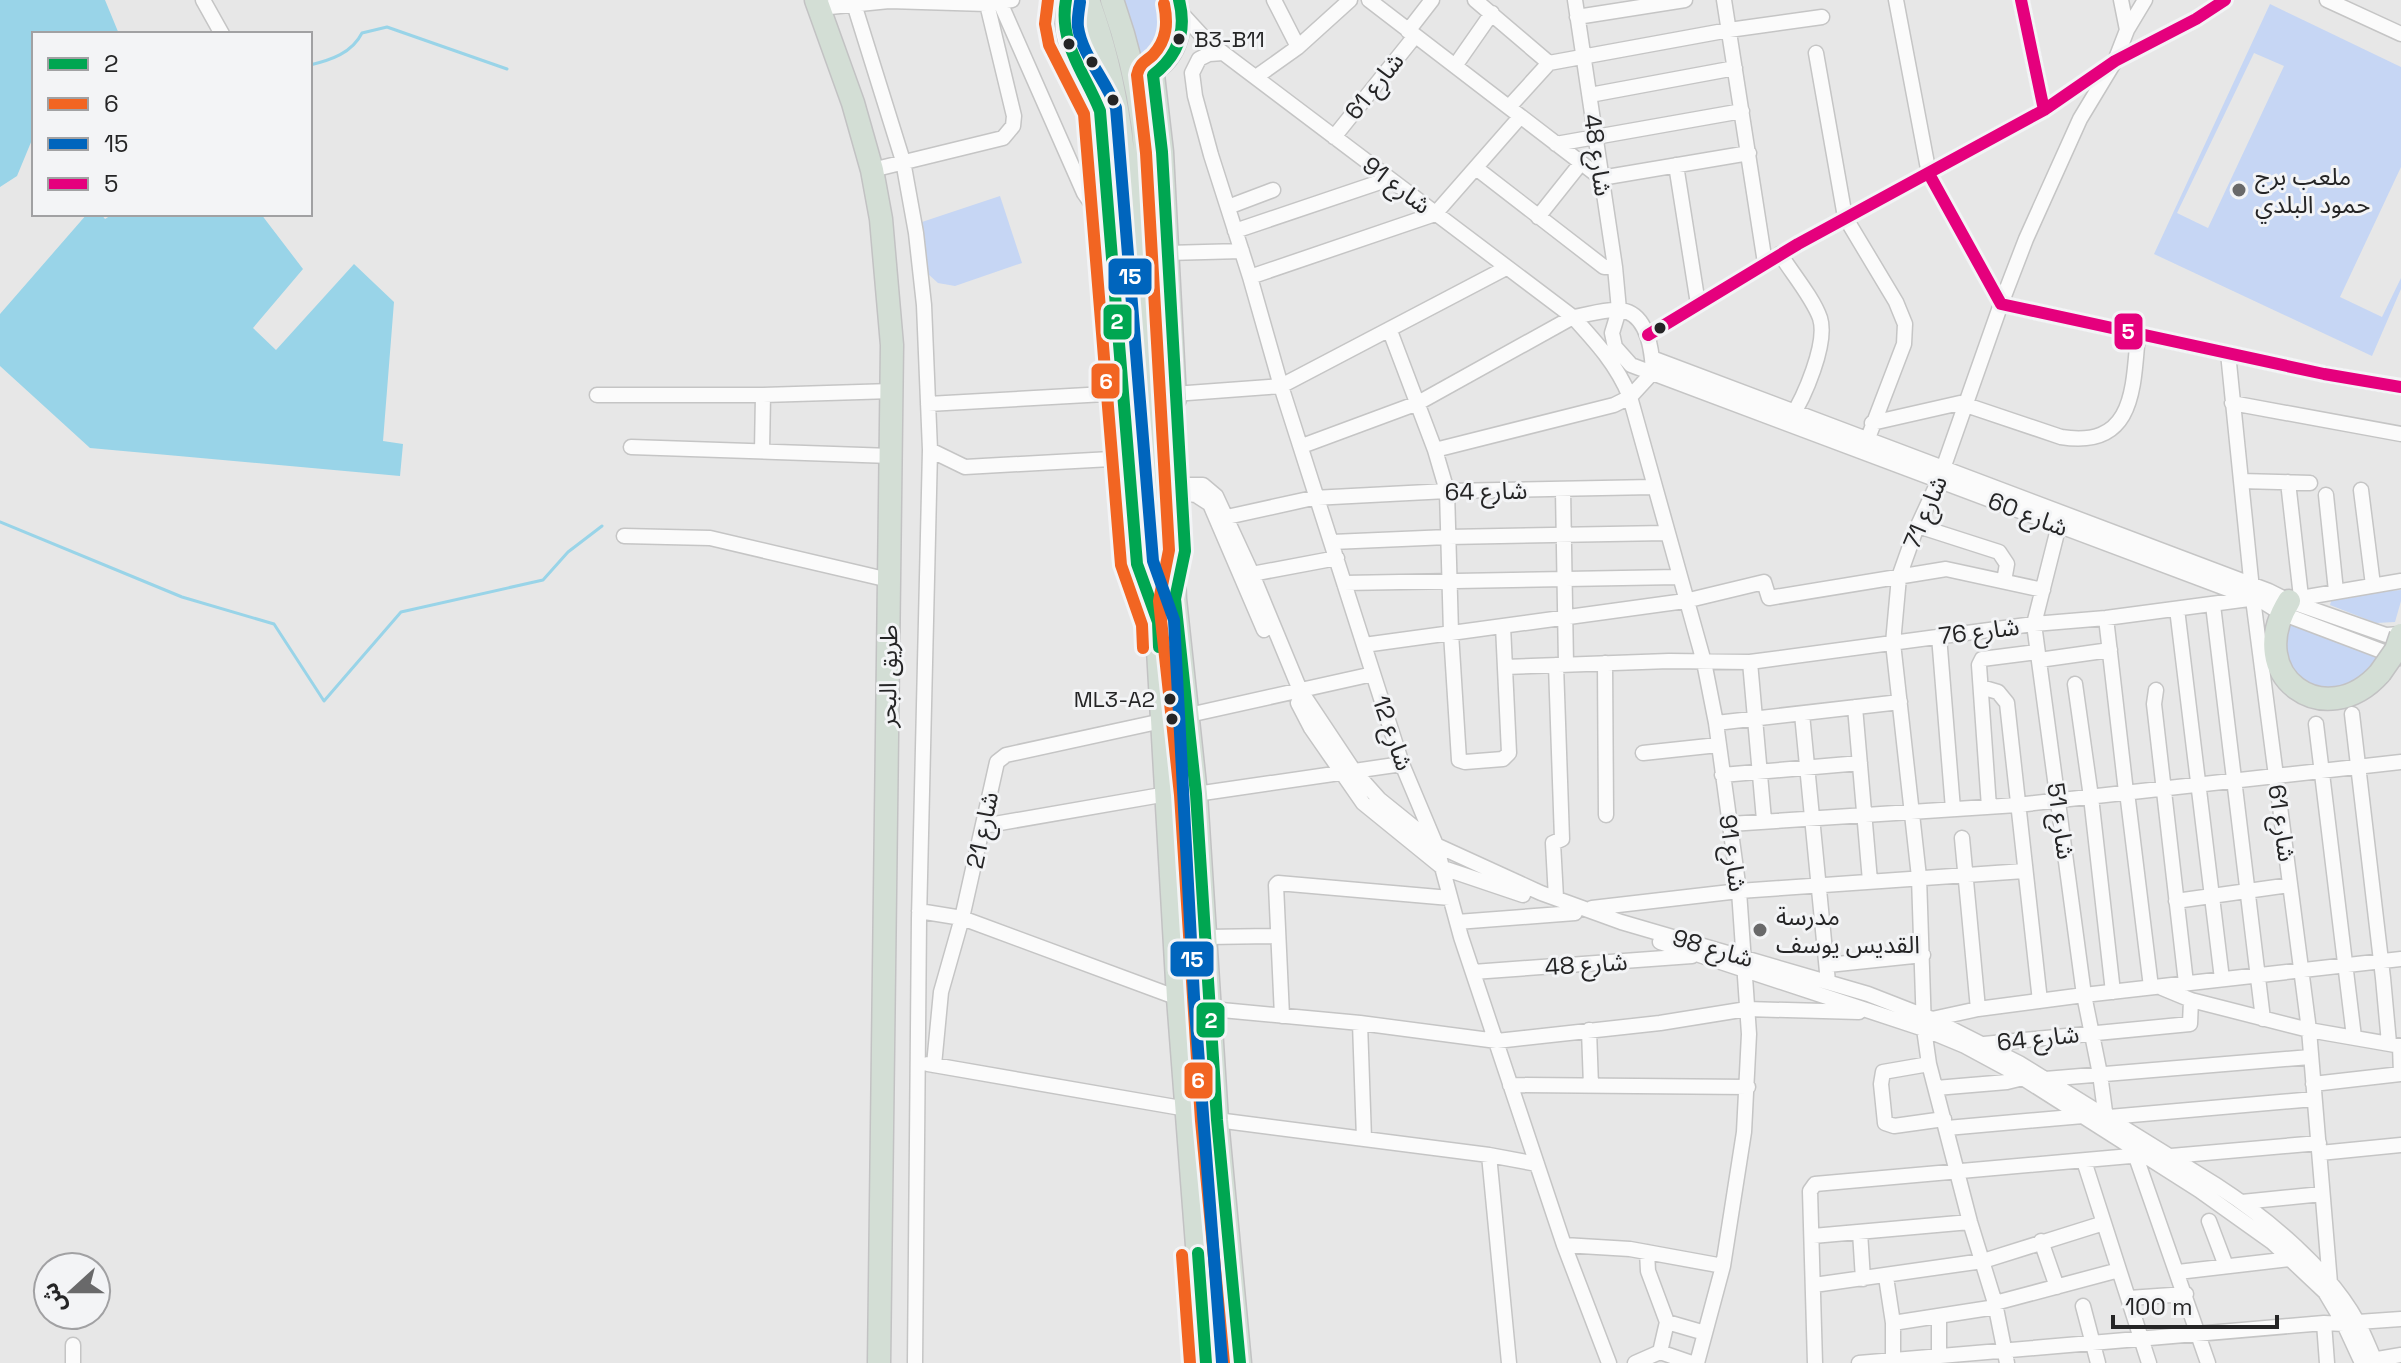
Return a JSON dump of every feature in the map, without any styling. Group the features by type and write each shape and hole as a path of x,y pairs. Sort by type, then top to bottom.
{"highway":[{"path":"1088,0 1114,83 1125,165 1148,458 1178,998 1206,1363"},
{"path":"1112,0 1128,50 1143,127 1148,458 1175,599 1189,715 1217,1120 1240,1363"},
{"name":"طريق البحر","path":"818,4 853,103 872,170 881,219 892,345 879,1363"},
{"path":"1074,59 1086,77 1100,111 1123,393 1148,458"},
{"path":"1159,70 1185,559 1175,599"},
{"path":"2290,604 2273,638 2277,661 2290,683 2315,697 2343,697 2368,685 2389,662 2401,634"}],"street":[{"path":"203,0 221,32"},
{"path":"1061,3 1062,30 1066,46 1074,59 1097,78 1111,82 1139,81 1159,70 1180,42 1183,15 1179,0"},
{"path":"1274,0 1298,47"},
{"path":"1256,77 1298,47 1350,0"},
{"path":"1369,0 1601,178 1749,153"},
{"name":"شارع 61","path":"1334,137 1412,34 1432,0"},
{"path":"1475,0 1549,63"},
{"name":"شارع 48","path":"1575,0 1615,267 1619,310 1612,333 1615,347 1631,365 1653,365"},
{"path":"1577,17 1685,0"},
{"path":"1724,0 1765,263"},
{"path":"1896,0 1929,174 2001,304 2401,387"},
{"path":"2021,0 2044,110"},
{"path":"2121,0 2127,30"},
{"name":"شارع 71","path":"2005,1357 1995,1305 1929,1064 1919,877 1893,643 1899,577 1942,474 2026,239 2080,119 2115,61 2127,30 2145,0"},
{"path":"1648,335 1845,217 2044,110 2115,61 2196,19 2225,0"},
{"path":"2327,0 2401,34"},
{"path":"818,4 1000,2"},
{"path":"872,170 1003,138 1009,133 1014,116 1000,2"},
{"path":"1000,2 1084,193 1093,206 1109,213"},
{"path":"854,4 903,161 916,233 924,305 930,450 919,911 915,1363"},
{"path":"1455,66 1492,13"},
{"name":"شارع 91","path":"1183,15 1200,35 1223,53 1573,317 1602,348 1622,378 1630,397 1704,662 1716,723 1746,963 1748,1087 1723,1266 1695,1363"},
{"path":"1250,277 1435,214 1476,168 1549,63 1729,30 1822,17"},
{"path":"1195,96 1192,78 1196,63 1209,54 1223,53"},
{"path":"1816,53 1845,217 1896,302 1905,324 1904,344 1865,445"},
{"path":"1590,95 1735,68"},
{"path":"1159,70 1182,77 1195,96"},
{"name":"شارع 12","path":"1195,96 1281,386 1402,764 1436,845 1457,922 1510,1085 1564,1245 1609,1363"},
{"path":"1556,144 1742,111"},
{"path":"1538,217 1581,163"},
{"path":"1676,165 1698,304"},
{"path":"1476,168 1604,267 1615,267"},
{"path":"1235,231 1389,179"},
{"path":"1228,207 1273,190"},
{"path":"1167,253 1242,251"},
{"path":"1780,254 1820,318 1822,333 1809,380 1791,417"},
{"path":"1174,394 1281,386 1506,268"},
{"path":"1302,446 1418,403 1573,317 1619,310 1636,318 1648,335 1653,365 1630,397 1614,405 1435,450"},
{"path":"1390,331 1435,450 1447,491 1459,760 1465,762 1503,759 1509,753 1503,626"},
{"path":"1872,423 1949,404 1965,404 2061,437 2076,439 2103,435 2123,419 2129,406 2138,334"},
{"name":"شارع 61","path":"2228,353 2253,592 2309,1030 2328,1287"},
{"name":"شارع 60","path":"1653,365 2253,592 2386,635 2401,634"},
{"path":"597,395 892,391"},
{"path":"928,404 1123,393"},
{"path":"762,451 763,395"},
{"path":"2232,403 2401,434"},
{"path":"631,447 891,456"},
{"path":"930,450 965,467 1148,458"},
{"path":"2241,481 2310,483"},
{"path":"2288,482 2290,604 2336,591 2401,581"},
{"name":"شارع 98","path":"1182,489 1197,484 1216,496 1227,517 1231,539 1311,728 1348,772 1436,845 1581,911 1699,956 1746,963 1868,994 1984,1044 2045,1079 2086,1111"},
{"name":"شارع 64","path":"1227,517 1318,497 1653,487"},
{"name":"شارع 98","path":"1182,489 1210,504 1252,574 1296,691"},
{"path":"1556,898 1553,843 1562,839 1563,490"},
{"path":"2361,490 2373,585"},
{"path":"2326,495 2336,591"},
{"name":"شارع 51","path":"2061,519 2034,624 2084,995 2107,1121"},
{"path":"1918,526 1999,552 2007,564 2004,581"},
{"path":"1332,542 1666,533"},
{"path":"624,536 710,538 889,580"},
{"path":"1252,574 1337,558"},
{"path":"1364,645 1685,601 1764,582 1769,598 1946,569 2043,590"},
{"path":"1344,583 1678,577"},
{"name":"شارع 76","path":"1505,667 1750,662 2034,624 2213,605 2253,592"},
{"name":"شارع 60","path":"2290,604 2401,659"},
{"path":"2213,605 2263,1019"},
{"path":"2177,609 2222,979"},
{"path":"2106,618 2126,792 2154,987"},
{"path":"1939,636 1953,809"},
{"path":"1989,807 1979,665 1982,659 2110,650"},
{"path":"1750,662 1764,820"},
{"path":"1605,663 1606,815"},
{"path":"1189,715 1373,674"},
{"path":"2075,684 2113,992"},
{"path":"1981,687 1998,692 2007,703 2040,1001"},
{"path":"2156,690 2154,704 2186,983"},
{"path":"1716,723 1900,702"},
{"path":"1855,707 1870,881"},
{"path":"1802,714 1828,982"},
{"path":"2107,1121 2314,1092 2401,1074 2381,961 2352,714"},
{"name":"شارع 21","path":"934,1065 941,992 962,918 997,762 1006,755 1162,721"},
{"path":"2316,724 2354,1037"},
{"path":"1643,753 1718,745"},
{"path":"1730,824 2017,805 2401,762"},
{"path":"1722,775 1860,763"},
{"path":"1196,794 1402,764"},
{"name":"شارع 98","path":"1348,772 1363,803 1443,868 1746,963 1874,1013 1927,1021 1965,1046 2171,1156 2242,1202 2280,1234 2328,1287 2351,1323 2365,1362"},
{"path":"983,826 1167,794"},
{"path":"1962,838 1978,1009"},
{"path":"1457,922 1581,911 1739,891 2024,871"},
{"path":"1282,1016 1276,885 1282,882 1450,898"},
{"path":"2176,901 2290,885"},
{"path":"919,911 962,918 1178,998"},
{"path":"1206,937 1276,936"},
{"path":"1828,965 1923,955"},
{"name":"شارع 48","path":"1473,972 1699,956"},
{"path":"1927,1021 1978,1009 2084,995 2401,959"},
{"path":"2154,987 2263,1019 2396,1045"},
{"name":"شارع 64","path":"1984,1044 2190,1024 2191,1000"},
{"path":"1211,1009 1360,1023 1497,1041 1660,1023 1747,1009 1874,1013"},
{"path":"1360,1023 1364,1139"},
{"path":"1589,1030 1591,1086"},
{"path":"2045,1079 2310,1057"},
{"path":"918,1062 1187,1109"},
{"path":"1929,1064 1883,1072 1885,1123 1894,1126 1946,1124 2086,1111"},
{"path":"1936,1088 2023,1078"},
{"path":"1510,1085 1748,1087"},
{"path":"1217,1120 1537,1164"},
{"name":"شارع 98","path":"2107,1121 2139,1156 2225,1208 2328,1287"},
{"path":"2171,1156 2401,1145"},
{"path":"1489,1155 1509,1363"},
{"path":"1815,1363 1810,1191 1815,1184 2139,1156 2208,1363"},
{"path":"2084,1161 2149,1363"},
{"path":"2242,1202 2322,1194"},
{"path":"2209,1221 2226,1266"},
{"path":"1813,1236 1970,1222"},
{"path":"1814,1285 1983,1261 2104,1223"},
{"path":"1860,1232 1863,1279"},
{"path":"2041,1241 2057,1287"},
{"path":"1564,1245 1630,1249 1723,1266"},
{"path":"1647,1252 1648,1271 1667,1322 1660,1352"},
{"path":"2178,1272 2290,1259"},
{"path":"1893,1323 1995,1305 2119,1270"},
{"path":"1886,1277 1893,1323 1893,1361"},
{"path":"2129,1298 2186,1294"},
{"path":"2083,1306 2098,1363"},
{"path":"1939,1317 1939,1357"},
{"path":"1859,1363 1939,1357 2005,1357 2092,1343 2401,1319"},
{"path":"1667,1322 1705,1333"},
{"path":"2324,1323 2327,1363"},
{"path":"73,1345 73,1363"},
{"path":"1635,1363 1660,1352 1695,1363"},
{"path":"2365,1362 2401,1355"}],"shaded area":[{"path":"0,0 105,0 118,32 32,32 32,140 17,176 0,187"},
{"path":"1087,0 1168,0 1172,21 1169,37 1154,57 1139,64 1123,65 1108,60 1095,51 1087,37 1083,20"},
{"path":"2270,4 2401,67 2401,167 2340,297 2382,317 2401,278 2401,289 2372,356 2154,254","holes":["2254,53 2284,66 2208,228 2177,213"]},
{"path":"1000,196 1022,263 955,286 938,283 927,273 919,223"},
{"path":"85,216 103,216 105,219 110,216 263,216 303,269 253,328 276,350 354,264 394,302 383,441 403,444 400,476 90,448 0,366 0,314"},
{"path":"2401,590 2395,622 2376,623 2330,605 2333,595"},
{"path":"2294,624 2385,659 2351,688 2318,690 2291,671 2283,653 2288,626"}],"waterway":[{"path":"312,64 347,51 362,33 387,27 507,69"},
{"path":"0,522 182,597 274,624 324,701 401,612 543,580 568,552 602,526"}],"transit line":[{"name":"6","path":"1048,0 1045,24 1049,45 1084,114 1121,565 1142,625 1143,648"},
{"name":"2","path":"1066,0 1069,44 1100,111 1137,564 1158,622 1159,647"},
{"name":"2","path":"1179,0 1182,22 1178,42 1169,60 1153,75 1162,152 1185,551 1175,599 1196,794 1217,1120 1240,1363"},
{"name":"5","path":"2021,0 2044,110"},
{"name":"5","path":"1648,335 1798,244 2044,110 2115,61 2196,19 2225,0"},
{"name":"15","path":"1080,2 1080,38 1116,108 1153,561 1174,620 1194,997 1222,1362"},
{"name":"6","path":"1164,4 1164,37 1137,75 1146,153 1169,550 1159,601 1180,795 1201,1121 1224,1363"},
{"name":"5","path":"1929,174 2001,304 2324,374 2401,387"},
{"name":"2","path":"1198,1253 1206,1363"},
{"name":"6","path":"1182,1255 1190,1363"}],"place":[{"name":"B3-B11","path":"1179,39"},
{"name":"ملعب برج حمود البلدي","path":"2239,190"},
{"name":"ML3-A2","path":"1170,699"},
{"name":"مدرسة القديس يوسف","path":"1760,930"}]}
